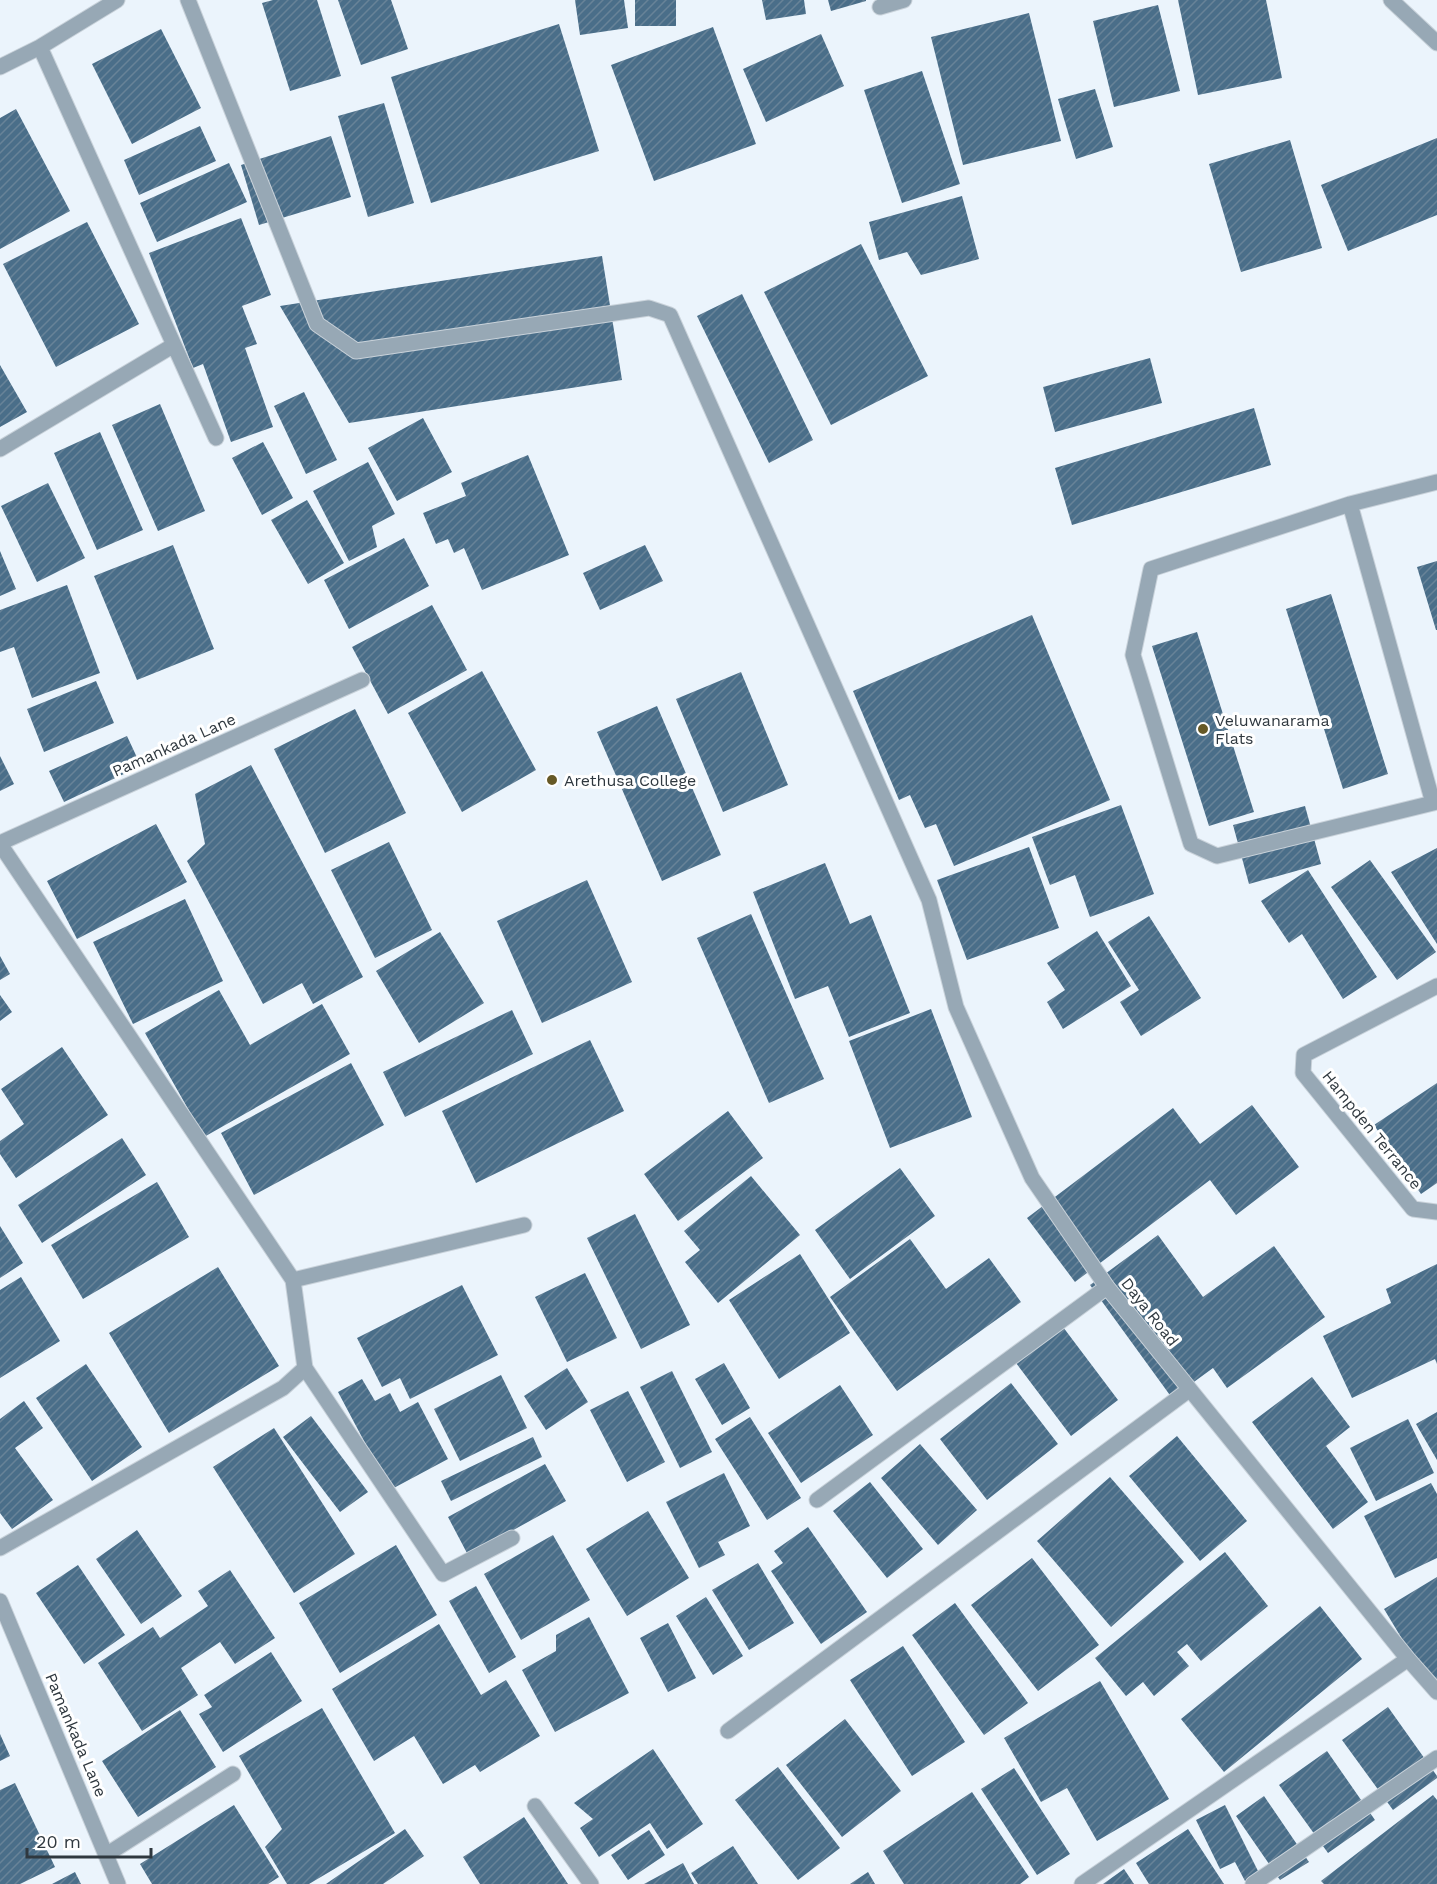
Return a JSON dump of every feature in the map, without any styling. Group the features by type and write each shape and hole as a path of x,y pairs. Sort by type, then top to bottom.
{"street":[{"path":"0,67 40,47 117,0"},
{"name":"Daya Road","path":"188,0 317,324 356,351 649,308 670,315 929,900 956,1007 1032,1178 1107,1287 1437,1692"},
{"path":"880,7 904,0"},
{"path":"1391,0 1437,43"},
{"path":"40,47 216,438"},
{"path":"0,449 174,345"},
{"path":"1350,504 1435,802 1216,856 1191,844 1133,655 1151,569 1350,504 1437,482"},
{"name":"Pamankada Lane","path":"0,844 362,680"},
{"path":"0,844 293,1280 305,1368 443,1574 512,1538"},
{"name":"Hampden Terrance","path":"1437,986 1304,1055 1304,1073 1413,1209 1437,1212"},
{"path":"293,1280 524,1225"},
{"path":"817,1500 1107,1287"},
{"path":"0,1548 283,1388 305,1368"},
{"path":"728,1731 1189,1390"},
{"name":"Pamankada Lane","path":"0,1601 118,1884"},
{"path":"1083,1884 1408,1659"},
{"path":"1254,1884 1437,1758"},
{"path":"106,1855 233,1774"},
{"path":"536,1806 591,1884"}],"building":[{"path":"273,0 317,0 341,76 290,91 262,3"},
{"path":"338,0 391,0 408,49 361,65"},
{"path":"575,0 624,0 628,28 580,35"},
{"path":"635,0 676,0 676,26 635,26"},
{"path":"762,0 804,0 806,14 766,20"},
{"path":"828,0 866,0 866,1 831,11"},
{"path":"1178,0 1266,0 1282,78 1198,95"},
{"path":"1158,5 1180,91 1114,107 1093,21"},
{"path":"1029,13 1061,141 963,165 931,37"},
{"path":"559,24 599,151 431,203 391,77"},
{"path":"713,27 756,144 654,181 611,65"},
{"path":"161,29 201,108 132,144 92,64"},
{"path":"821,34 844,86 766,122 743,69"},
{"path":"922,71 960,184 902,203 864,90"},
{"path":"1095,89 1113,147 1076,159 1058,99"},
{"path":"384,103 414,203 368,217 338,116"},
{"path":"16,109 70,211 0,249 0,118"},
{"path":"200,126 216,161 139,195 124,160"},
{"path":"331,136 351,197 259,225 241,165"},
{"path":"1437,138 1437,215 1348,251 1321,185"},
{"path":"1290,140 1322,248 1241,272 1209,164"},
{"path":"229,163 247,202 157,242 140,203"},
{"path":"962,196 979,259 921,275 907,252 879,260 869,222"},
{"path":"241,218 271,295 242,306 257,344 245,348 273,427 231,442 203,364 193,368 149,253"},
{"path":"87,222 139,324 56,367 3,264"},
{"path":"861,244 928,376 831,425 764,292"},
{"path":"602,256 622,380 349,423 280,306"},
{"path":"742,294 813,440 769,463 697,316"},
{"path":"1150,358 1162,403 1055,432 1043,387"},
{"path":"0,365 27,412 0,427"},
{"path":"304,392 337,460 306,474 274,406"},
{"path":"160,404 205,511 158,531 112,425"},
{"path":"1254,408 1271,465 1072,525 1055,468"},
{"path":"423,418 452,472 397,501 368,448"},
{"path":"100,432 143,530 97,550 54,453"},
{"path":"263,442 293,498 262,515 232,458"},
{"path":"528,455 569,555 482,590 464,548 454,553 448,539 436,544 423,513 466,496 461,483"},
{"path":"368,462 395,514 372,526 377,547 349,561 313,491"},
{"path":"48,483 85,558 37,582 1,506"},
{"path":"307,500 344,563 308,584 271,520"},
{"path":"404,538 429,586 349,629 324,580"},
{"path":"173,545 214,649 137,680 94,576"},
{"path":"645,545 663,581 600,610 583,573"},
{"path":"0,551 16,589 0,596"},
{"path":"1437,561 1437,630 1436,630 1417,567"},
{"path":"67,585 100,673 32,698 14,647 0,652 0,610"},
{"name":"Veluwanarama Flats","path":"1331,594 1388,774 1343,789 1286,609"},
{"path":"432,605 467,670 388,714 352,647"},
{"path":"1032,615 1110,800 954,866 936,824 925,828 910,795 899,800 853,691"},
{"name":"Veluwanarama Flats","path":"1197,632 1254,812 1209,826 1152,646"},
{"path":"482,671 536,770 462,812 408,713"},
{"path":"741,672 788,785 723,812 676,699"},
{"path":"96,681 114,723 44,752 27,709"},
{"path":"657,706 721,855 662,881 597,732"},
{"path":"355,709 406,813 325,853 274,749"},
{"path":"127,736 141,766 64,802 49,771"},
{"path":"0,756 14,784 0,791"},
{"path":"251,765 363,977 313,1004 302,983 263,1004 187,861 205,844 195,794"},
{"path":"1121,805 1154,894 1090,917 1075,875 1050,885 1032,837"},
{"path":"1305,806 1321,864 1249,884 1233,825"},
{"path":"156,824 187,882 77,939 47,881"},
{"path":"389,842 432,930 375,958 331,870"},
{"path":"1029,847 1059,928 967,960 937,880"},
{"path":"1437,848 1437,944 1391,872"},
{"path":"1370,860 1436,952 1397,980 1331,887"},
{"path":"825,863 850,924 871,915 910,1013 849,1037 828,986 795,999 753,892"},
{"path":"1308,870 1377,977 1343,999 1302,934 1289,943 1261,901"},
{"path":"587,880 632,982 542,1023 497,921"},
{"path":"185,899 223,981 133,1024 93,942"},
{"path":"751,914 824,1079 769,1103 697,938"},
{"path":"1149,916 1201,998 1141,1036 1120,1002 1139,990 1108,942"},
{"path":"1097,931 1131,986 1063,1029 1047,1002 1065,990 1047,963"},
{"path":"440,932 484,1003 419,1043 376,971"},
{"path":"0,956 10,974 0,980"},
{"path":"219,990 250,1045 322,1004 350,1054 204,1137 145,1033"},
{"path":"0,995 12,1012 0,1021"},
{"path":"931,1009 972,1117 890,1148 849,1041"},
{"path":"512,1010 533,1054 405,1117 383,1072"},
{"path":"590,1040 624,1111 476,1183 442,1111"},
{"path":"62,1047 108,1115 16,1178 0,1154 0,1141 24,1124 1,1089"},
{"path":"351,1063 384,1125 254,1195 221,1133"},
{"path":"1437,1083 1437,1183 1421,1194 1374,1125"},
{"path":"1252,1105 1299,1167 1236,1215 1210,1180 1075,1282 1027,1218 1173,1108 1200,1144"},
{"path":"728,1111 763,1158 678,1221 644,1174"},
{"path":"122,1138 146,1175 42,1243 18,1205"},
{"path":"900,1168 935,1216 850,1279 815,1230"},
{"path":"751,1176 800,1235 718,1303 685,1262 700,1250 684,1231"},
{"path":"157,1182 189,1237 83,1299 51,1245"},
{"path":"635,1214 690,1325 641,1349 587,1238"},
{"path":"0,1226 23,1263 0,1278"},
{"path":"1158,1235 1203,1297 1274,1246 1325,1317 1227,1388 1213,1368 1172,1398 1090,1285"},
{"path":"910,1239 946,1289 989,1258 1021,1302 897,1391 830,1297"},
{"path":"800,1254 850,1333 779,1379 729,1300"},
{"path":"1437,1264 1437,1364 1435,1359 1352,1398 1323,1336 1391,1303 1386,1289"},
{"path":"218,1267 279,1366 169,1433 109,1333"},
{"path":"585,1273 617,1338 567,1362 535,1297"},
{"path":"21,1277 60,1341 0,1378 0,1290"},
{"path":"462,1285 498,1355 410,1399 400,1378 382,1387 357,1338"},
{"path":"1063,1327 1118,1400 1071,1436 1016,1363"},
{"path":"724,1363 750,1408 722,1425 695,1379"},
{"path":"86,1364 142,1447 92,1481 36,1398"},
{"path":"567,1368 588,1402 546,1430 524,1396"},
{"path":"672,1371 712,1452 680,1468 640,1387"},
{"path":"501,1375 527,1428 460,1461 434,1409"},
{"path":"1312,1377 1350,1427 1326,1446 1368,1502 1333,1529 1252,1422"},
{"path":"362,1379 375,1401 390,1393 400,1412 418,1402 448,1459 390,1490 338,1392"},
{"path":"1011,1383 1058,1444 987,1500 940,1439"},
{"path":"840,1385 873,1435 801,1483 768,1433"},
{"path":"628,1391 665,1462 627,1482 590,1410"},
{"path":"24,1401 43,1428 15,1448 53,1500 12,1529 0,1513 0,1419"},
{"path":"1437,1412 1437,1460 1416,1424"},
{"path":"311,1416 368,1492 340,1512 283,1437"},
{"path":"750,1417 801,1498 767,1520 715,1439"},
{"path":"1408,1419 1434,1473 1376,1501 1350,1448"},
{"path":"274,1428 355,1554 294,1593 213,1467"},
{"path":"1177,1436 1247,1521 1200,1561 1129,1476"},
{"path":"533,1437 542,1457 451,1501 441,1481"},
{"path":"920,1444 977,1510 938,1545 881,1478"},
{"path":"545,1464 566,1501 468,1555 448,1517"},
{"path":"724,1473 750,1526 718,1542 725,1555 699,1568 666,1502"},
{"path":"1110,1477 1184,1562 1111,1627 1037,1541"},
{"path":"870,1482 923,1549 887,1578 833,1511"},
{"path":"1431,1483 1437,1494 1437,1558 1395,1578 1364,1516"},
{"path":"648,1511 689,1578 627,1616 586,1549"},
{"path":"808,1527 867,1612 821,1644 771,1571 783,1563 774,1551"},
{"path":"137,1530 182,1596 141,1624 96,1559"},
{"path":"553,1535 590,1600 521,1640 484,1574"},
{"path":"396,1545 437,1615 340,1673 299,1603"},
{"path":"1225,1552 1268,1606 1201,1661 1187,1644 1177,1652 1189,1666 1154,1696 1143,1682 1126,1696 1095,1658"},
{"path":"1032,1558 1099,1645 1038,1691 971,1605"},
{"path":"758,1563 794,1623 749,1650 712,1590"},
{"path":"78,1565 125,1635 84,1664 36,1593"},
{"path":"230,1570 275,1638 235,1664 220,1642 181,1668 198,1695 142,1731 98,1663 153,1627 160,1638 208,1606 198,1591"},
{"path":"1437,1577 1437,1697 1384,1609"},
{"path":"476,1586 516,1657 489,1673 449,1601"},
{"path":"706,1597 743,1656 713,1675 676,1616"},
{"path":"955,1603 1028,1703 984,1735 912,1635"},
{"path":"1320,1606 1362,1659 1224,1772 1181,1719"},
{"path":"589,1617 629,1693 555,1732 522,1670 556,1651 556,1635"},
{"path":"668,1623 696,1678 668,1692 640,1638"},
{"path":"439,1624 481,1695 506,1680 540,1736 480,1772 475,1765 443,1784 414,1736 374,1761 332,1689"},
{"path":"903,1646 965,1742 912,1776 850,1680"},
{"path":"271,1652 302,1701 223,1752 199,1714 212,1707 204,1695"},
{"path":"1100,1681 1169,1799 1097,1841 1067,1788 1041,1802 1004,1738"},
{"path":"1388,1707 1437,1776 1393,1810 1342,1740"},
{"path":"322,1708 395,1833 309,1884 287,1884 265,1847 282,1829 239,1756"},
{"path":"180,1710 216,1767 138,1817 102,1761"},
{"path":"845,1719 901,1791 842,1837 786,1765"},
{"path":"0,1734 10,1756 0,1761"},
{"path":"653,1749 703,1824 667,1849 650,1823 599,1857 580,1828 593,1819 574,1803"},
{"path":"1327,1751 1375,1820 1328,1853 1279,1785"},
{"path":"778,1767 840,1848 798,1880 735,1800"},
{"path":"1014,1768 1070,1854 1037,1875 981,1789"},
{"path":"15,1783 55,1867 20,1884 0,1884 0,1790"},
{"path":"972,1792 1029,1877 1020,1884 904,1884 883,1851"},
{"path":"1433,1795 1437,1800 1437,1884 1324,1884 1321,1881"},
{"path":"1264,1796 1309,1862 1280,1880 1236,1816"},
{"path":"234,1805 279,1877 268,1884 152,1884 140,1864"},
{"path":"1225,1805 1259,1873 1245,1881 1235,1862 1220,1869 1196,1820"},
{"path":"524,1817 568,1884 480,1884 463,1857"},
{"path":"405,1829 424,1856 383,1884 326,1884"},
{"path":"1188,1829 1224,1884 1149,1884 1136,1863"},
{"path":"649,1830 665,1855 628,1880 611,1855"},
{"path":"733,1846 758,1884 698,1884 691,1873"},
{"path":"683,1863 694,1884 644,1884"},
{"path":"1124,1869 1134,1884 1103,1884"},
{"path":"75,1872 81,1884 52,1884"},
{"path":"868,1872 875,1884 850,1884"}],"place":[{"name":"Veluwanarama Flats","path":"1203,729"},
{"name":"Arethusa College","path":"552,780"}]}
